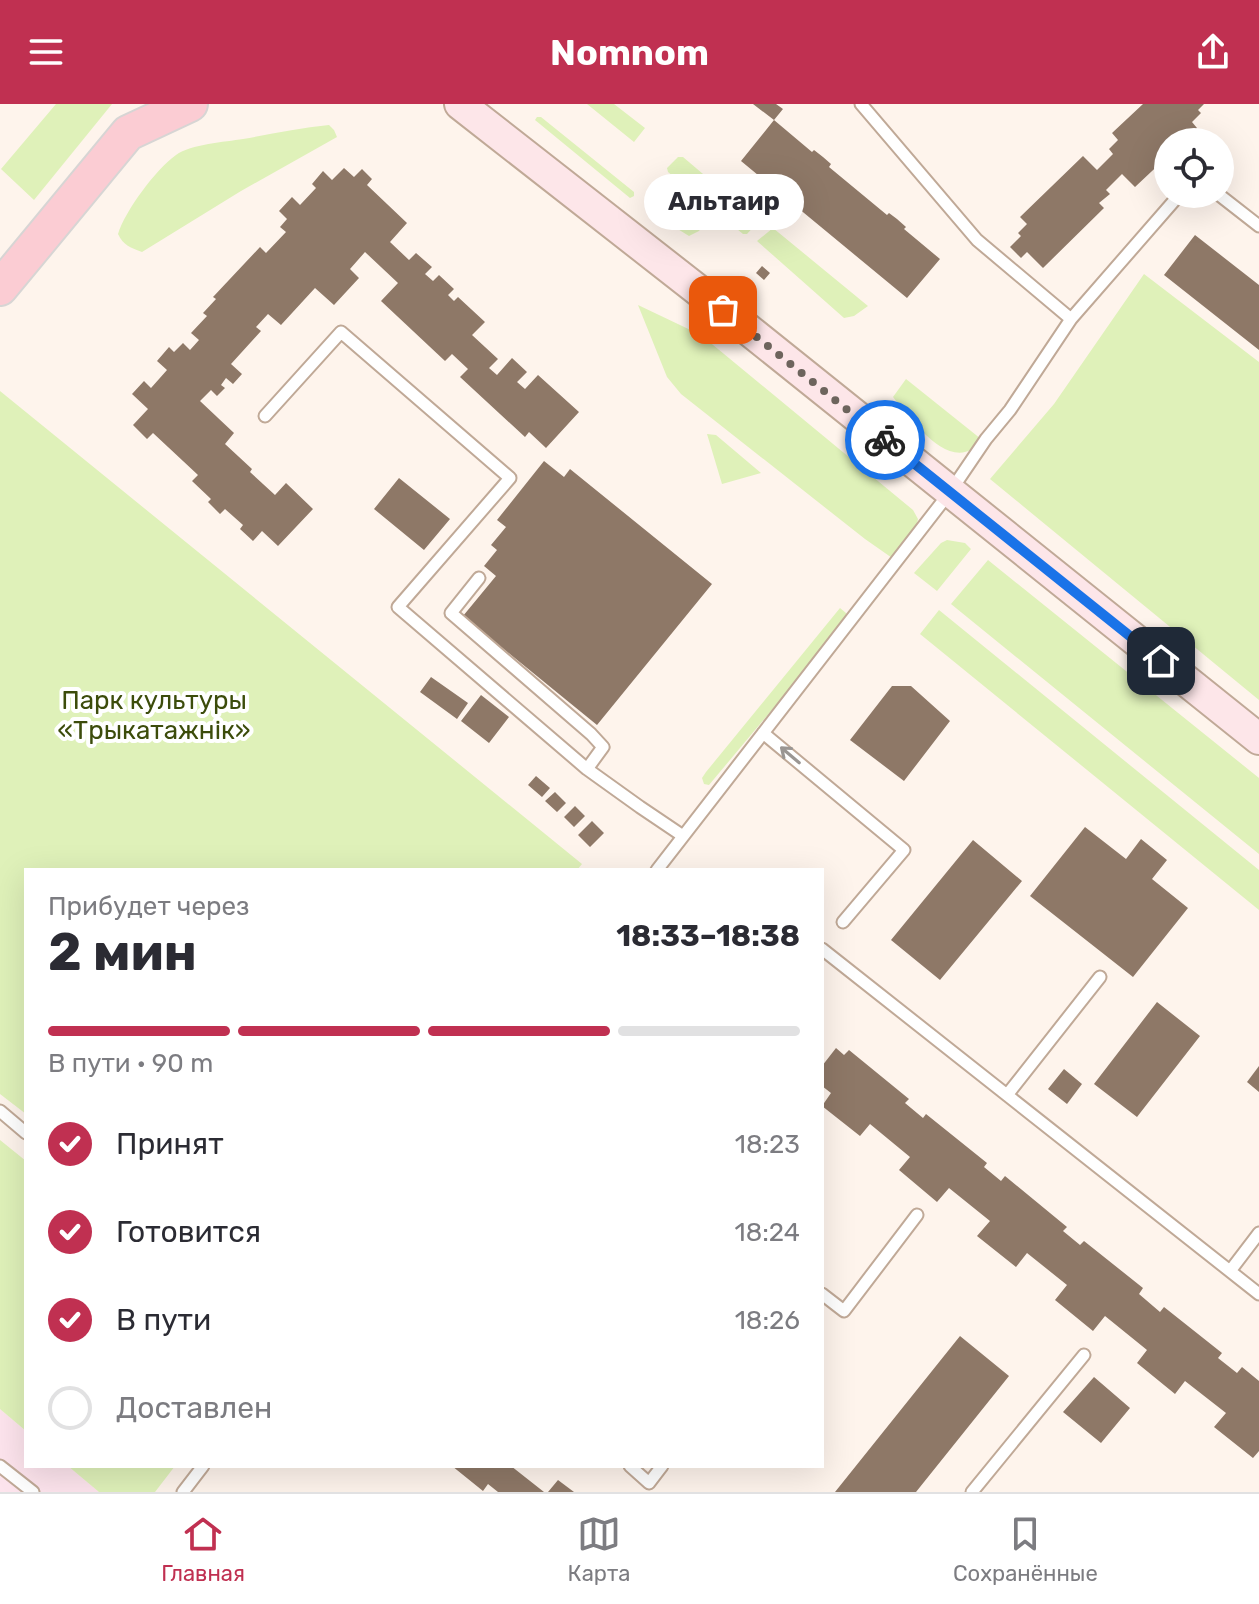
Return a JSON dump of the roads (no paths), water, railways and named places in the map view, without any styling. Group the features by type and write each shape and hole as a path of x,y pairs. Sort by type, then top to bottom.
{"main road":[{"path":"0,288 132,119 190,104"},
{"path":"460,104 649,251 1259,739"}],"lane":[{"path":"861,104 977,240 1071,319"},
{"path":"1234,206 1259,226"},
{"path":"659,868 950,492 1071,319 1168,208"},
{"path":"265,416 341,332 510,478 398,607 587,769 683,836"},
{"path":"479,578 451,613 603,747 587,769"},
{"path":"763,733 904,850 843,922"},
{"path":"824,951 1259,1294"},
{"path":"1007,1095 1100,977"},
{"path":"0,1111 24,1131"},
{"path":"824,1296 844,1311 917,1215"},
{"path":"1230,1271 1259,1233"},
{"path":"972,1492 1084,1355"},
{"path":"0,1466 33,1492"},
{"path":"183,1492 201,1468"},
{"path":"632,1468 649,1483 660,1468"}],"place":[{"name":"Альтаир","path":"723,310"}],"park label":[{"name":"Парк культуры «Трыкатажнік»","path":"154,715"}]}
